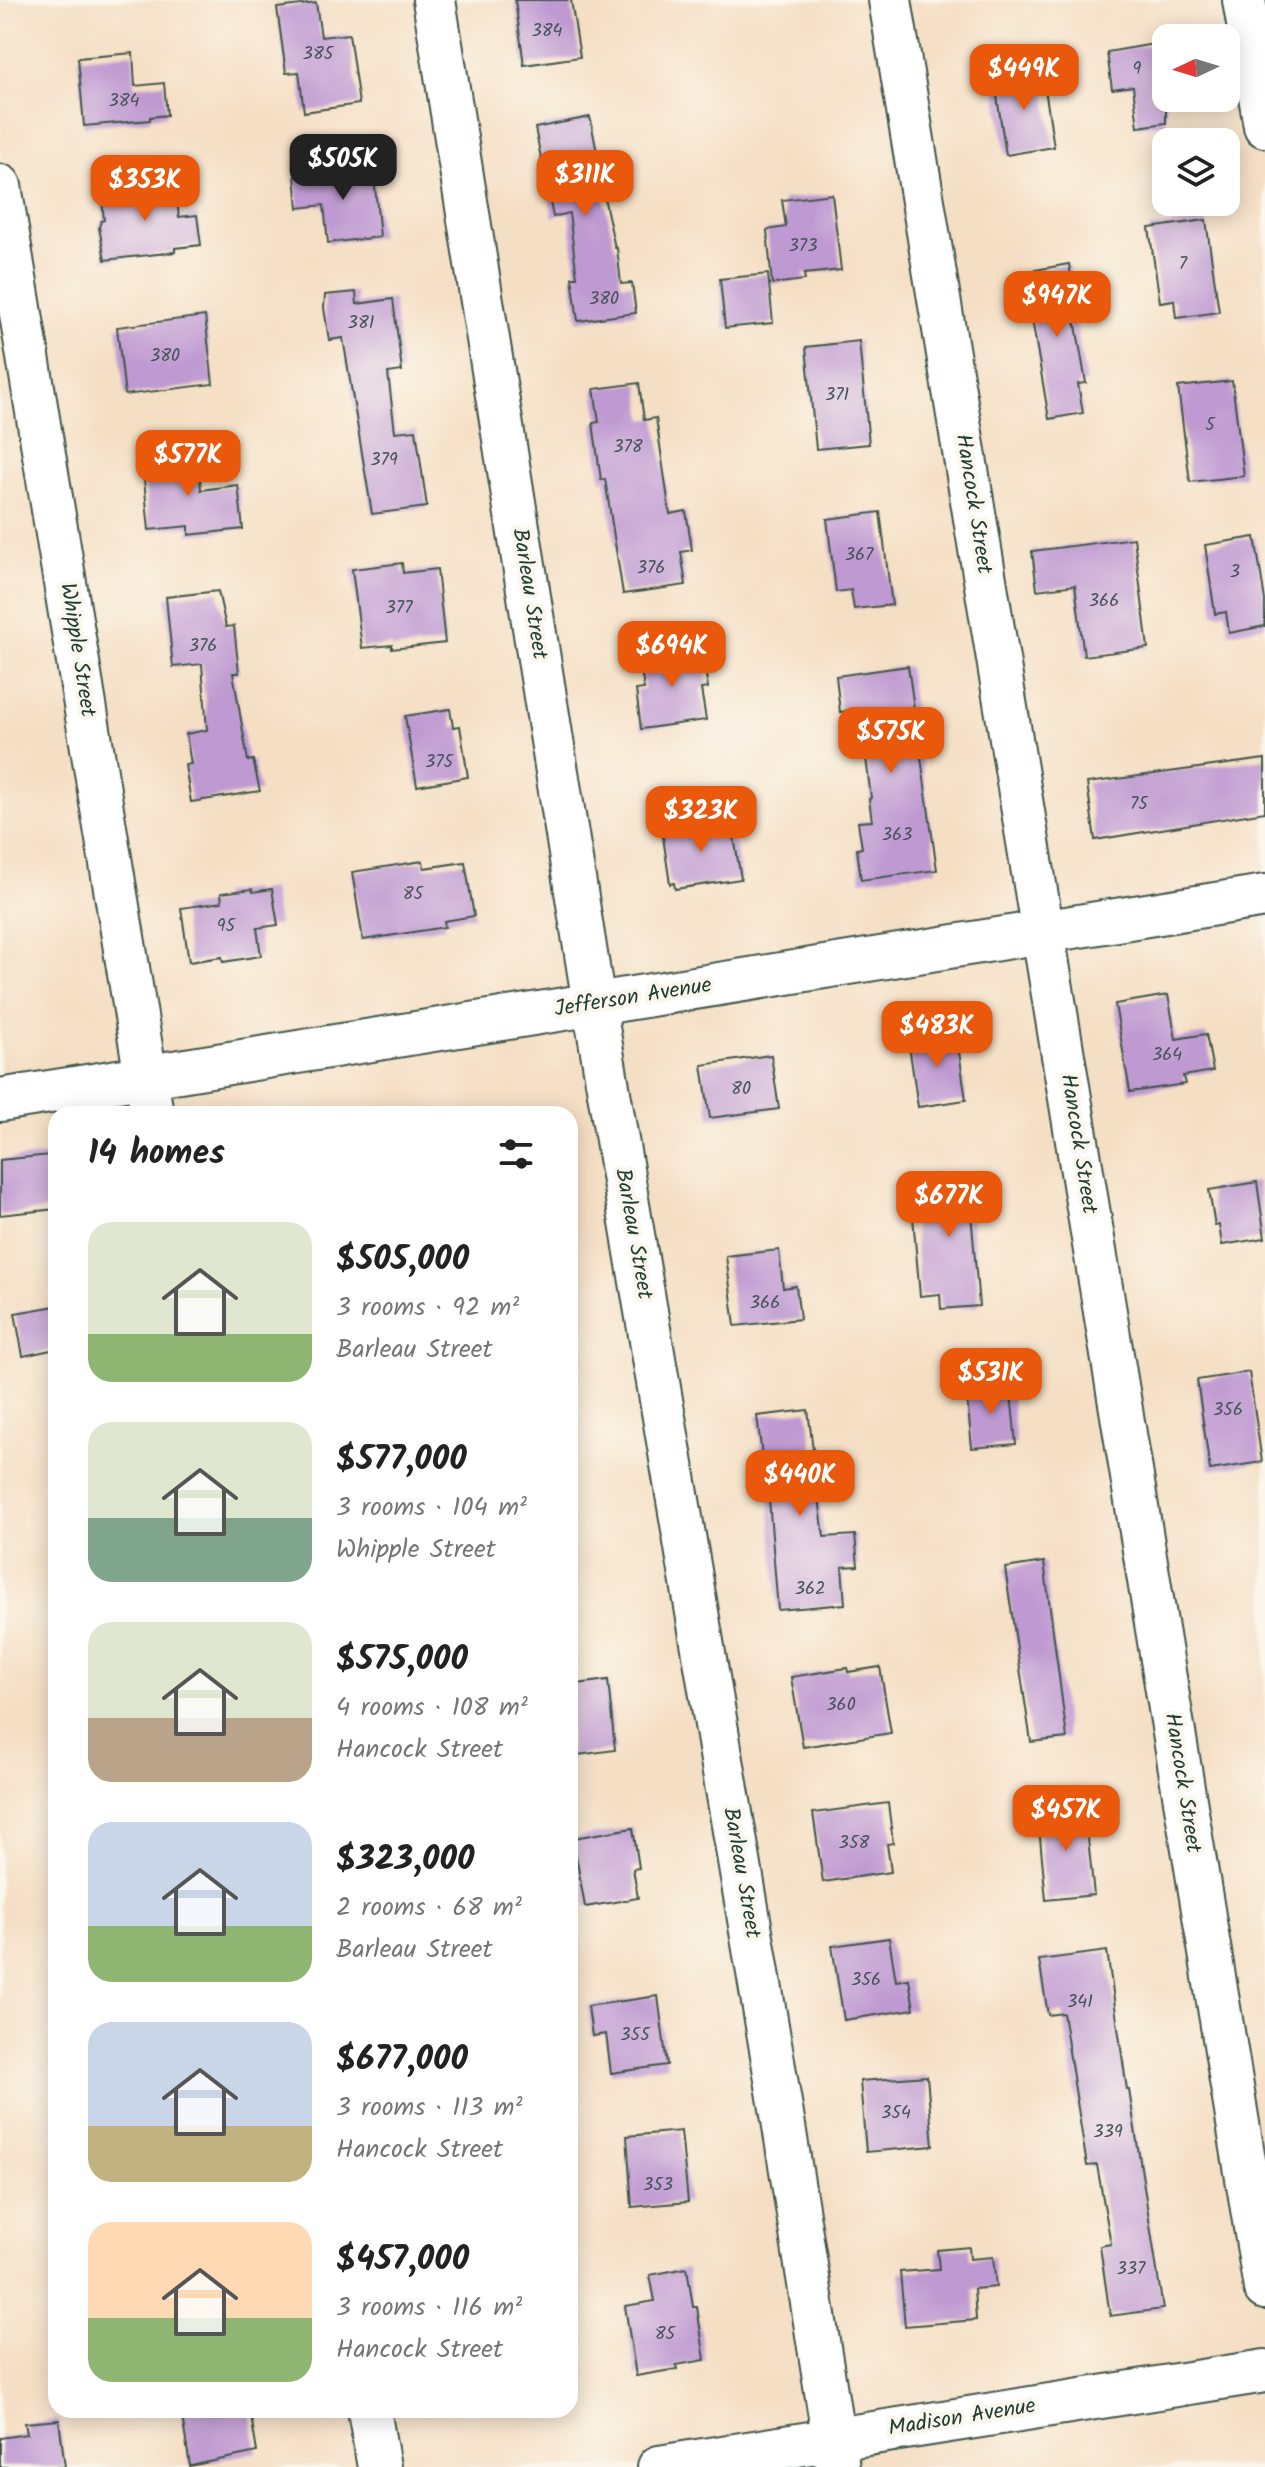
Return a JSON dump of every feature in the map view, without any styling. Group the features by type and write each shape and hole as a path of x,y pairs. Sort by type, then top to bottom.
{"street":[{"name":"Barleau Street","path":"434,0 594,1004 776,2079 836,2453"},
{"name":"Hancock Street","path":"890,0 1265,2288"},
{"path":"1244,0 1265,126"},
{"name":"Whipple Street","path":"0,186 149,1095"},
{"name":"Jefferson Avenue","path":"0,1100 149,1095 594,1004 1265,896"},
{"name":"Madison Avenue","path":"659,2467 836,2453 1265,2371"},
{"path":"370,2418 379,2467"}],"building":[{"path":"515,0 571,0 580,57 524,65"},
{"path":"316,3 321,37 349,34 359,104 304,112 299,72 286,73 277,8"},
{"path":"1152,44 1152,112 1166,112 1166,123 1138,127 1133,86 1112,89 1107,52"},
{"path":"133,53 135,86 164,83 167,115 150,117 150,120 84,126 78,58"},
{"path":"1042,69 1054,147 1006,155 994,77"},
{"path":"590,117 602,188 617,248 621,284 632,283 636,313 578,321 572,277 577,277 569,213 553,217 535,128"},
{"path":"373,167 380,237 328,243 324,205 298,208 295,176"},
{"path":"158,183 176,192 179,217 197,215 201,245 175,248 175,252 105,260 99,227 104,220 101,191"},
{"path":"832,194 841,270 804,274 805,280 772,284 767,230 786,227 782,200"},
{"path":"1206,220 1219,312 1176,318 1174,300 1160,302 1149,228"},
{"path":"1069,264 1086,383 1078,384 1083,413 1049,419 1024,272"},
{"path":"768,274 773,323 725,328 720,279"},
{"path":"356,292 357,304 393,299 402,371 388,373 395,432 416,430 427,507 372,514 343,338 329,340 324,308 325,295"},
{"path":"205,316 213,384 125,395 117,327"},
{"path":"859,341 869,444 816,449 806,347"},
{"path":"1232,381 1244,476 1190,482 1178,387"},
{"path":"639,383 644,420 656,418 670,514 686,511 692,550 681,552 686,585 623,594 605,479 601,480 593,423 599,422 594,389"},
{"path":"198,454 201,490 238,485 243,529 189,535 189,526 149,530 142,460"},
{"path":"880,512 892,605 854,609 851,590 836,592 827,519"},
{"path":"1255,537 1265,600 1265,626 1229,633 1226,612 1215,614 1205,545"},
{"path":"1134,538 1148,648 1084,656 1075,585 1037,590 1032,551"},
{"path":"402,563 403,573 437,569 445,643 392,649 392,645 362,648 352,569"},
{"path":"218,591 226,627 234,626 239,673 233,673 248,761 253,760 260,791 191,802 185,765 191,764 186,734 207,730 202,664 173,667 166,597"},
{"path":"702,648 708,688 701,689 706,720 641,729 636,690 644,689 639,657"},
{"path":"908,666 937,870 861,880 857,849 862,848 858,822 872,821 871,798 860,709 840,712 836,676"},
{"path":"450,709 453,727 460,726 468,777 417,786 405,716"},
{"path":"1265,759 1265,812 1095,840 1087,783"},
{"path":"731,819 741,879 675,889 674,883 670,884 662,830"},
{"path":"423,861 424,868 465,862 474,916 444,921 445,927 363,940 352,872"},
{"path":"252,889 253,892 272,889 278,925 257,928 261,956 223,962 222,957 189,962 181,908 222,902 221,893"},
{"path":"1168,995 1176,1039 1206,1034 1213,1071 1183,1076 1185,1084 1130,1092 1115,1004"},
{"path":"956,1031 966,1100 918,1107 908,1038"},
{"path":"771,1055 779,1109 710,1118 702,1065"},
{"path":"48,1155 48,1210 0,1215 0,1160"},
{"path":"977,1176 977,1179 989,1178 992,1210 971,1213 979,1306 941,1309 940,1294 920,1296 913,1217 921,1216 918,1181"},
{"path":"1257,1182 1265,1238 1222,1245 1219,1225 1215,1226 1209,1190"},
{"path":"779,1250 783,1288 796,1286 800,1319 735,1326 726,1256"},
{"path":"48,1307 48,1351 23,1356 15,1313"},
{"path":"1249,1372 1262,1462 1210,1470 1197,1380"},
{"path":"1010,1383 1016,1444 972,1448 966,1388"},
{"path":"808,1410 824,1537 855,1535 858,1566 842,1567 845,1604 778,1610 768,1487 757,1416"},
{"path":"1044,1562 1067,1738 1031,1742 1005,1568"},
{"path":"880,1667 891,1733 803,1747 791,1677 847,1668 848,1672"},
{"path":"608,1680 615,1750 578,1755 578,1684"},
{"path":"1084,1802 1094,1895 1046,1900 1039,1827 1049,1825 1047,1806"},
{"path":"888,1803 893,1843 887,1844 891,1872 823,1882 813,1813"},
{"path":"633,1828 639,1868 633,1869 638,1898 585,1907 578,1867 578,1837"},
{"path":"889,1938 896,1981 909,1979 914,2009 844,2020 832,1946"},
{"path":"1107,1951 1163,2309 1110,2316 1100,2246 1111,2244 1097,2165 1087,2166 1063,2013 1048,2015 1039,1960"},
{"path":"658,1996 667,2065 611,2073 606,2034 592,2036 588,2006"},
{"path":"927,2076 933,2146 866,2152 860,2081"},
{"path":"681,2131 688,2202 632,2207 627,2136"},
{"path":"969,2247 970,2259 993,2257 996,2287 974,2289 976,2320 905,2326 900,2272 939,2269 937,2250"},
{"path":"687,2268 705,2360 676,2365 677,2369 636,2376 625,2306 655,2301 650,2275"},
{"path":"182,2418 251,2418 257,2452 190,2466"},
{"path":"59,2420 65,2467 0,2467 0,2438 27,2434 25,2423"}]}
